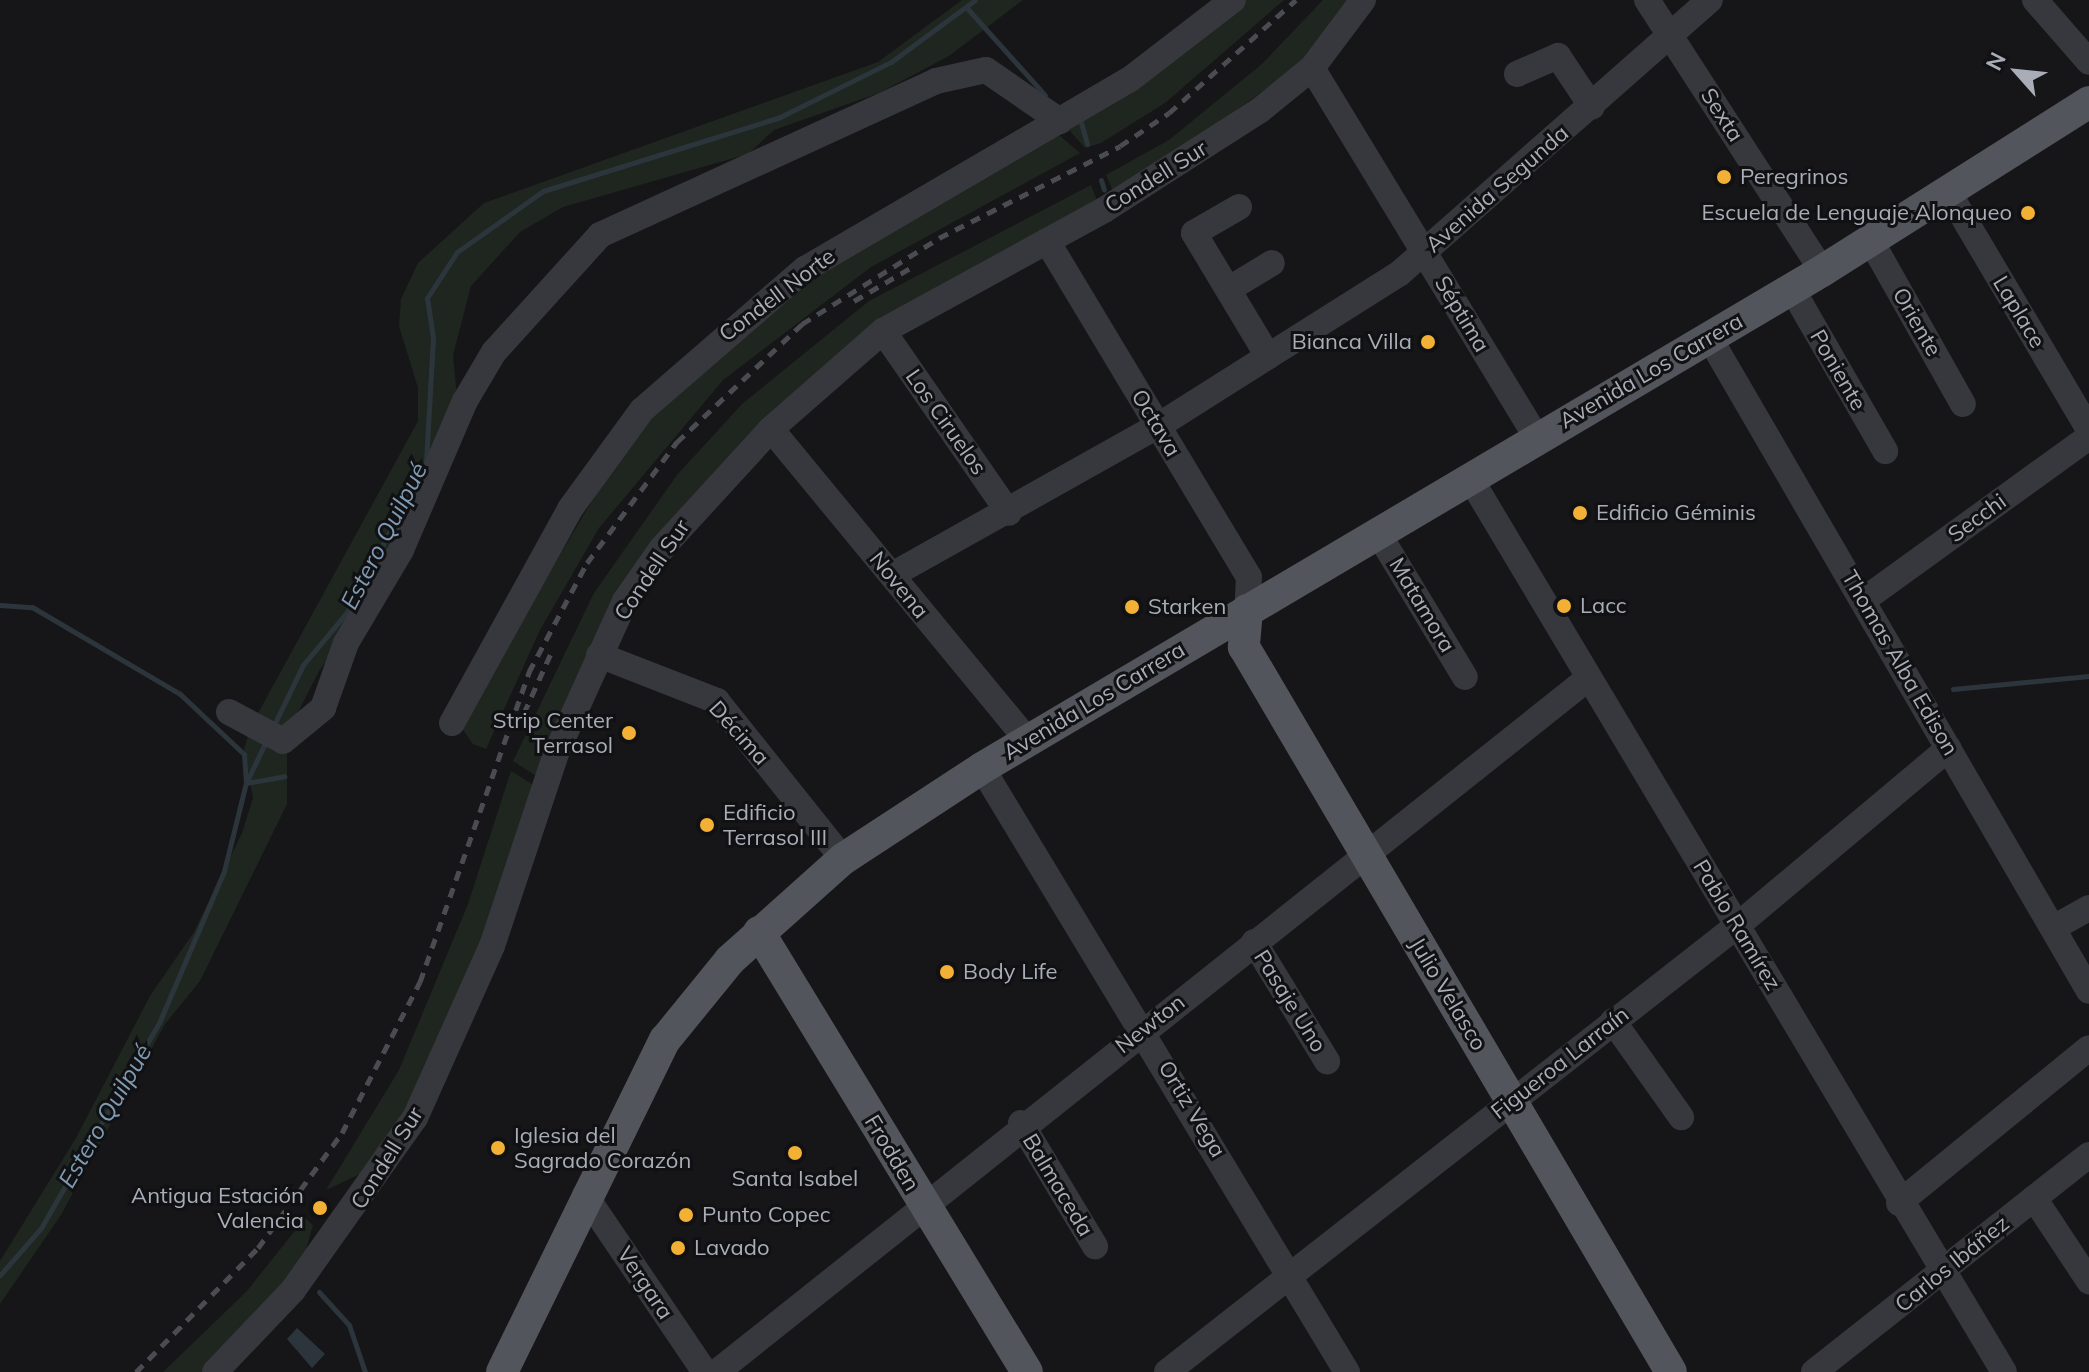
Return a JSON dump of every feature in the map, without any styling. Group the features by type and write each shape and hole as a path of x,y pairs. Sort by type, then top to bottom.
{"main road":[{"name":"Avenida Los Carrera","path":"502,1372 585,1195 665,1040 759,932 843,859 982,768 1536,437 1822,271 2089,102"},
{"name":"Julio Velasco","path":"1247,610 1244,647 1363,855 1671,1372"},
{"name":"Frodden","path":"759,932 1027,1372"}],"street":[{"name":"Condell Norte","path":"452,723 570,509 642,410 805,269 1129,80 1233,0"},
{"name":"Condell Sur","path":"215,1372 293,1290 415,1118 474,993 541,795 599,655 662,548 771,429 883,331 1183,162 1312,68 1363,0"},
{"name":"Sexta","path":"1647,0 1822,271"},
{"name":"Avenida Segunda","path":"892,575 1009,513 1158,426 1427,251 1672,37 1710,0"},
{"path":"2049,5 2089,62"},
{"path":"1517,74 1555,54 1592,107"},
{"name":"Séptima","path":"1312,68 1427,251 1536,437"},
{"path":"229,712 283,741 323,708 346,643 401,550 465,401 494,352 600,235 936,81 986,70 1060,121"},
{"name":"Laplace","path":"1949,193 2089,430"},
{"path":"1239,207 1194,233 1268,356"},
{"name":"Octava","path":"1047,241 1249,577 1247,610"},
{"name":"Oriente","path":"1871,241 1963,404"},
{"path":"1229,289 1272,263"},
{"name":"Poniente","path":"1792,289 1885,451"},
{"name":"Los Ciruelos","path":"883,331 1009,513"},
{"name":"Thomas Alba Edison","path":"1709,337 1865,599 2089,991"},
{"name":"Novena","path":"771,429 1028,741"},
{"name":"Secchi","path":"1865,599 2089,437"},
{"name":"Pablo Ramírez","path":"1470,478 1586,680 1738,925 1941,1274 2004,1372"},
{"name":"Matamora","path":"1378,533 1465,677"},
{"name":"Décima","path":"599,655 717,701 843,859"},
{"name":"Newton","path":"717,1372 924,1206 1021,1123 1586,680"},
{"name":"Figueroa Larraín","path":"1167,1372 1738,925 1949,748"},
{"name":"Ortiz Vega","path":"982,768 1144,1029 1347,1372"},
{"path":"2053,928 2089,908"},
{"name":"Pasaje Uno","path":"1254,942 1327,1061"},
{"path":"1613,1021 1681,1117"},
{"path":"1899,1203 2089,1048"},
{"name":"Balmaceda","path":"1021,1123 1095,1246"},
{"name":"Carlos Ibáñez","path":"1821,1370 2089,1155"},
{"name":"Vergara","path":"585,1195 705,1372"},
{"path":"2034,1198 2089,1281"}],"shaded area":[{"path":"962,0 1023,0 949,56 879,93 774,130 748,154 563,207 520,232 471,286 453,355 459,416 399,558 319,671 287,734 287,804 200,981 165,1024 61,1215 0,1304 0,1261 76,1138 150,996 194,932 242,833 253,798 244,749 251,726 418,421 418,388 399,326 401,299 418,263 484,203 878,62"},
{"path":"1244,0 1284,0 1165,103 1101,143 1085,148 1070,131 1075,120"},
{"path":"1323,0 1354,0 1314,54 1116,198 1106,175 1169,140 1262,64"},
{"path":"1059,135 1080,153 871,267 723,380 599,528 540,630 486,749 473,744 459,724 635,429 849,250"},
{"path":"1091,185 1100,208 975,269 674,520 539,778 513,761 594,593 677,475 742,404 869,301"},
{"path":"511,771 535,786 461,1008 375,1167 326,1190 399,1070 468,904"},
{"path":"305,1218 313,1225 302,1264 221,1354 202,1372 163,1372 247,1291"},
{"path":"297,1328 325,1354 312,1368 287,1339"}],"waterway":[{"name":"Estero Quilpué","path":"274,725 303,665 347,612 426,463 433,338 427,298 457,252 543,191 780,117 891,62 975,0"},
{"path":"966,7 1045,95"},
{"path":"1080,119 1087,144"},
{"path":"1101,180 1104,190"},
{"path":"0,605 32,607 180,694 244,754 246,783 284,776"},
{"path":"1953,689 2089,676"},
{"name":"Estero Quilpué","path":"0,1275 41,1228 159,1023 224,871 246,783 266,741"},
{"path":"319,1292 349,1325 365,1372"}],"railway":[{"path":"136,1372 258,1248 342,1133 420,982 529,672 587,563 677,442 802,324 939,238 1120,146 1169,113 1296,0"},
{"path":"854,301 912,267"},
{"path":"524,713 552,651"}],"place":[{"name":"Peregrinos","path":"1724,177"},
{"name":"Escuela de Lenguaje Alonqueo","path":"2028,213"},
{"name":"Bianca Villa","path":"1428,342"},
{"name":"Edificio Géminis","path":"1580,513"},
{"name":"Lacc","path":"1564,606"},
{"name":"Starken","path":"1132,607"},
{"name":"Strip Center Terrasol","path":"629,733"},
{"name":"Edificio Terrasol III","path":"707,825"},
{"name":"Body Life","path":"947,972"},
{"name":"Iglesia del Sagrado Corazón","path":"498,1148"},
{"name":"Santa Isabel","path":"795,1153"},
{"name":"Antigua Estación Valencia","path":"320,1208"},
{"name":"Punto Copec","path":"686,1215"},
{"name":"Lavado","path":"678,1248"}]}
